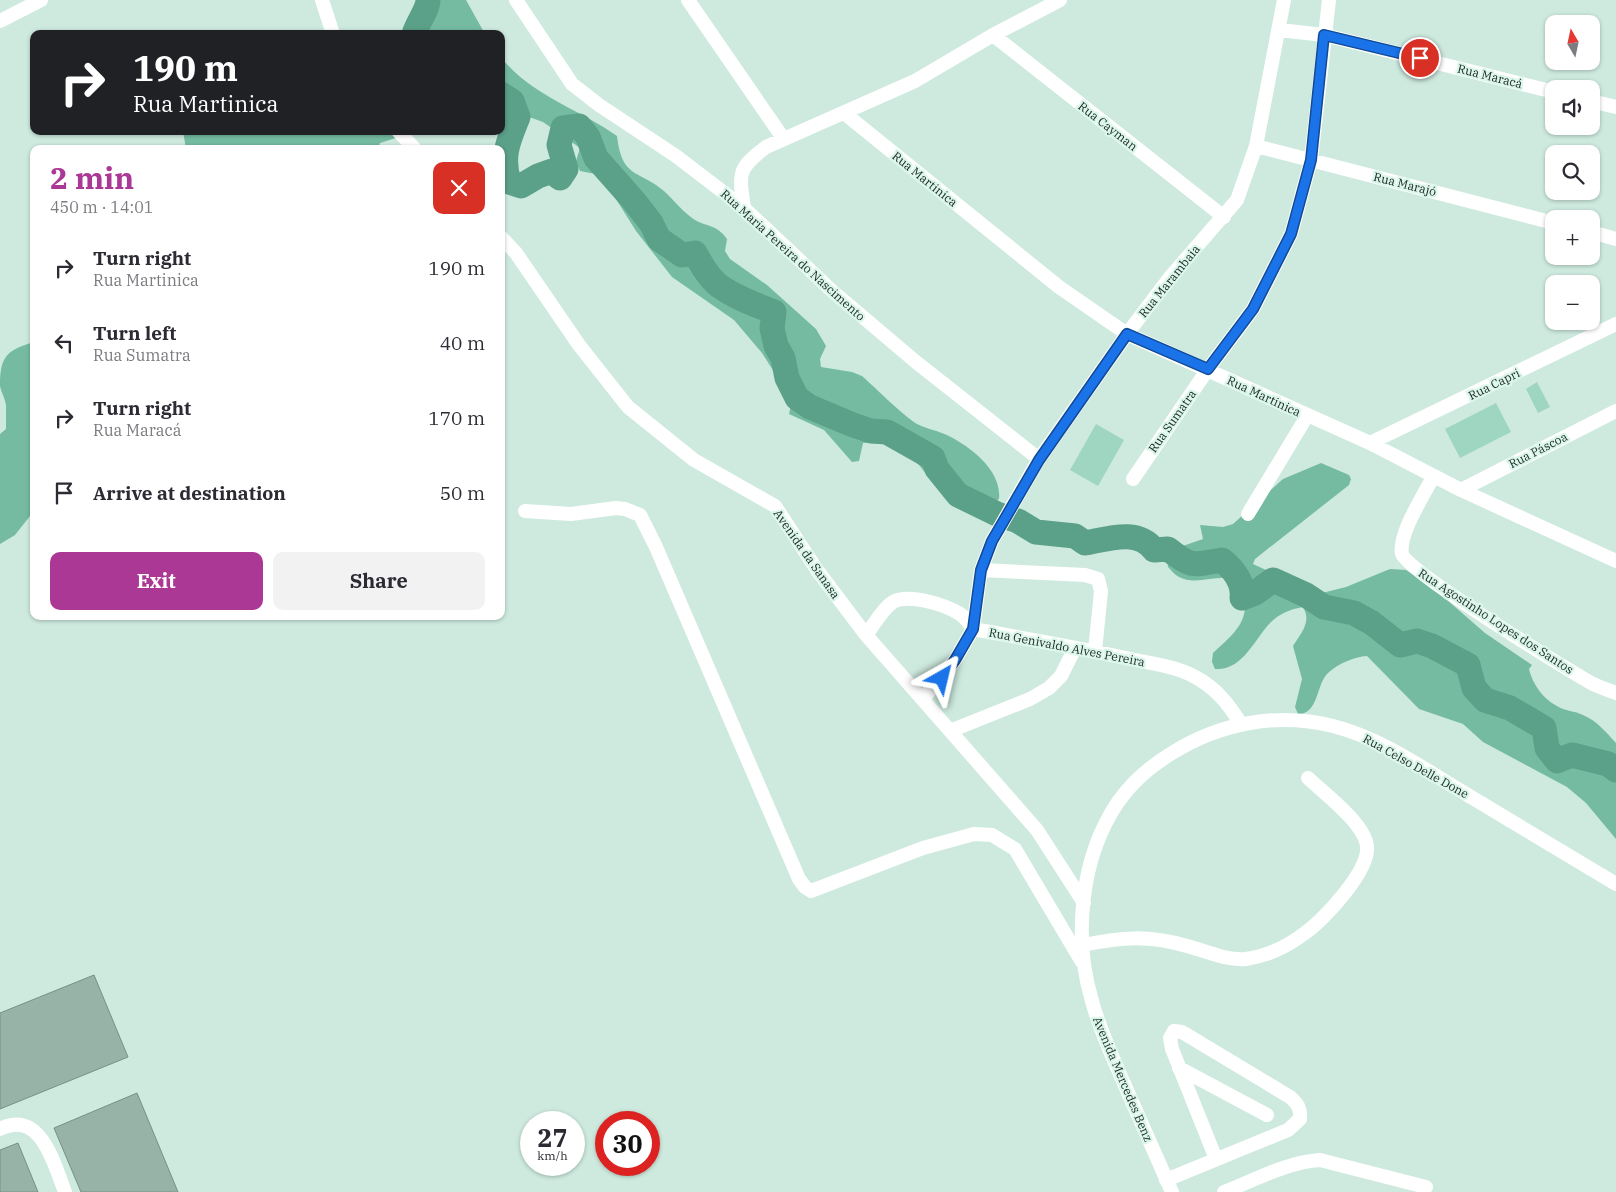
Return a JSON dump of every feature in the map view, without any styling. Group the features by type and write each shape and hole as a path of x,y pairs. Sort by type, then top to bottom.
{"street":[{"path":"0,21 41,0"},
{"path":"322,0 332,30"},
{"name":"Rua Maria Pereira do Nascimento","path":"516,0 572,84 599,105 676,156 744,208 838,296 916,362 1039,460"},
{"path":"688,0 783,138"},
{"path":"744,208 740,179 743,169 750,160 766,147 915,82 993,35 1060,0"},
{"name":"Rua Marambaia","path":"923,699 955,660 973,629 981,570 992,541 1039,460 1127,334 1171,276 1237,200 1256,146 1284,0"},
{"name":"Rua Sumatra","path":"1133,479 1208,369 1253,309 1291,234 1311,160 1329,0"},
{"name":"Rua Maracá","path":"1279,30 1324,35 1545,90"},
{"name":"Rua Cayman","path":"993,35 1224,217"},
{"path":"1600,103 1616,107"},
{"name":"Rua Martinica","path":"844,113 1059,287 1127,334 1370,443 1433,477 1616,561"},
{"path":"402,135 411,145"},
{"name":"Rua Marajó","path":"1256,146 1545,221"},
{"path":"1600,235 1616,239"},
{"name":"Avenida da Sanasa","path":"505,242 516,253 579,345 628,407 694,460 775,506 816,570 866,635 1037,830 1084,903"},
{"name":"Rua Capri","path":"1370,443 1616,324"},
{"name":"Rua Páscoa","path":"1461,490 1616,411"},
{"path":"1248,514 1307,416"},
{"name":"Rua Agostinho Lopes dos Santos","path":"1433,477 1404,534 1402,554 1404,559 1428,578 1561,665 1594,684 1616,693"},
{"path":"525,512 571,514 616,508 625,509 640,515 656,547 799,879 805,887 811,891 834,884 923,848 974,834 992,835 1015,849 1084,964"},
{"path":"981,570 1085,576 1098,579 1101,590 1095,651"},
{"name":"Rua Genivaldo Alves Pereira","path":"866,635 890,605 906,599 938,605 953,610 966,619 973,629 1095,651 1179,670 1196,677 1223,697 1241,724"},
{"path":"950,731 1030,699 1049,688 1061,676 1075,648"},
{"name":"Rua Celso Delle Done","path":"1084,903 1092,856 1104,827 1118,802 1136,780 1162,759 1188,743 1214,732 1241,724 1289,720 1313,721 1335,726 1365,737 1411,761 1616,884"},
{"path":"1082,945 1118,938 1139,937 1186,945 1225,957 1244,959 1270,954 1306,933 1341,898 1363,866 1367,847 1364,834 1353,820 1308,778"},
{"name":"Avenida Mercedes Benz","path":"1084,903 1082,945 1091,1001 1101,1031 1169,1186"},
{"path":"1169,1186 1216,1159 1288,1130 1300,1119 1301,1112 1298,1104 1274,1087 1178,1031 1171,1034 1172,1049 1216,1159"},
{"path":"1179,1068 1267,1115"},
{"path":"0,1129 7,1126 24,1124 35,1131 47,1148 65,1192"},
{"path":"1224,1192 1292,1165 1320,1160 1426,1190"}],"green space":[{"path":"417,0 466,0 483,30 410,30 418,13"},
{"path":"505,61 526,82 540,92 617,136 619,150 627,166 664,191 692,218 719,230 727,239 725,251 730,259 767,285 816,329 826,346 820,359 821,367 852,372 862,376 911,420 949,436 967,447 984,461 991,470 999,489 999,499 985,509 965,502 930,479 907,454 878,442 863,443 859,461 852,462 824,430 789,414 792,400 762,353 734,320 672,277 636,231 601,175 580,171 576,161 580,148 543,122 505,108"},
{"path":"184,135 405,135 380,143 379,145 185,145"},
{"path":"30,343 30,516 15,535 0,544 0,434 6,429 6,405 0,386 0,376 7,356 17,348"},
{"path":"1537,382 1550,407 1538,413 1526,389"},
{"path":"1496,403 1511,432 1460,458 1445,429"},
{"path":"1096,424 1124,440 1098,486 1070,470"},
{"path":"1321,463 1349,475 1351,479 1349,485 1255,559 1253,564 1318,594 1346,587 1390,569 1406,570 1431,586 1485,633 1532,665 1529,669 1533,680 1547,699 1560,708 1593,720 1616,743 1616,839 1586,803 1567,787 1483,742 1463,724 1419,709 1367,656 1347,661 1328,673 1321,684 1314,704 1305,713 1298,714 1295,707 1302,679 1293,646 1306,623 1303,607 1285,612 1274,619 1248,652 1233,665 1215,669 1212,662 1213,653 1233,634 1245,611 1245,602 1239,585 1236,581 1229,578 1191,580 1179,577 1168,567 1167,556 1174,549 1203,539 1200,525 1223,527 1233,524 1283,479"}],"building":[{"path":"94,975 128,1057 0,1109 0,1013"},
{"path":"137,1093 178,1192 81,1192 54,1128"},
{"path":"18,1143 38,1192 0,1192 0,1150"}],"waterway":[{"path":"416,30 428,0"},
{"path":"505,97 512,101 518,117 507,149 506,164 509,182 521,186 538,176 552,171 560,178 566,169 559,145 563,128 579,126 588,137 596,158 634,201 651,223 659,239 682,255 695,253 705,270 718,285 745,300 774,312 772,328 776,346 783,358 787,378 797,398 810,407 871,431 887,432 933,458 937,469 958,495 997,514 1018,521 1036,532 1075,536 1085,543 1131,537 1140,539 1154,550 1168,549 1193,564 1222,560 1237,576 1242,598 1255,593 1273,580 1306,595 1324,607 1354,613 1372,623 1400,645 1417,641 1432,646 1468,665 1474,688 1485,700 1510,708 1544,728 1547,748 1557,761 1572,755 1608,764 1616,770"}],"route":[{"path":"942,678 973,629 981,570 992,541 1039,460 1127,334 1208,369 1253,309 1291,234 1311,160 1324,35 1420,58"}]}
